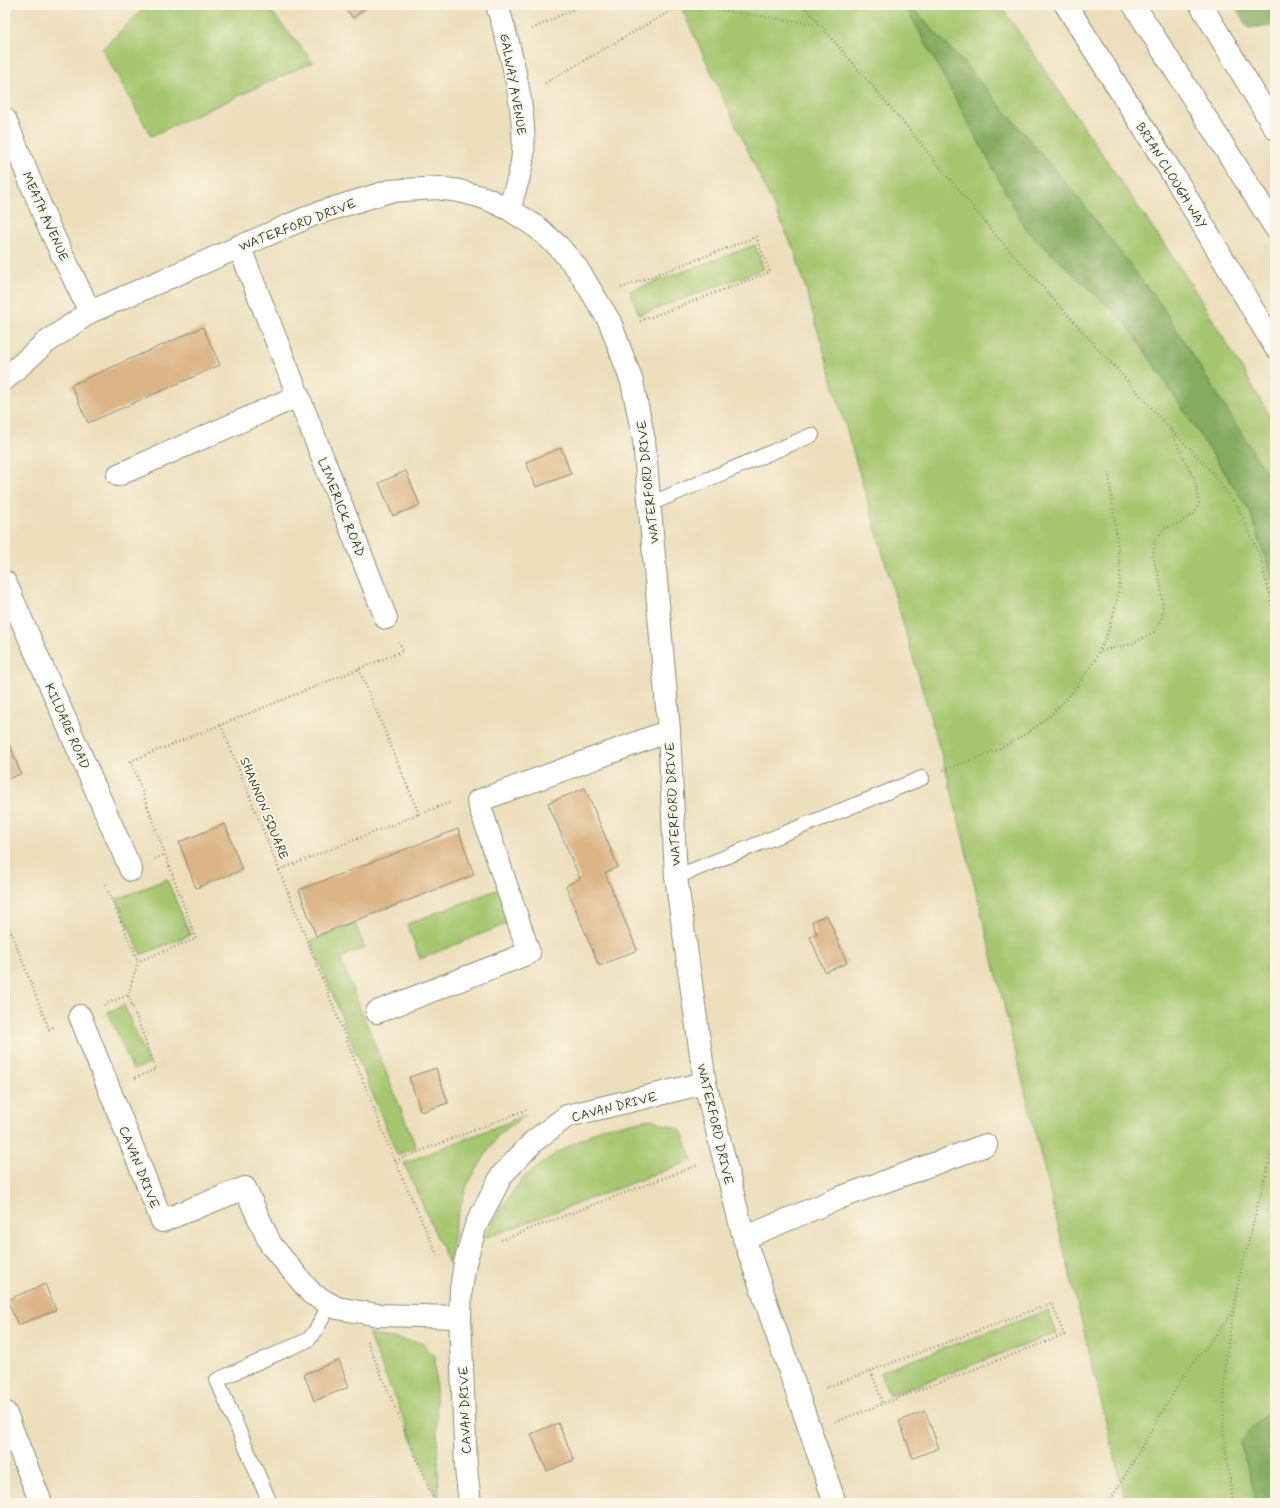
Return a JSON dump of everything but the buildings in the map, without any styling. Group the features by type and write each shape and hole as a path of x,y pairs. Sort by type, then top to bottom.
{"main road":[{"name":"GALWAY AVENUE","path":"497,5 508,40 519,98 524,145 522,163 509,209"},
{"name":"BRIAN CLOUGH WAY","path":"1066,5 1177,181 1275,347"},
{"path":"1134,5 1275,227"},
{"path":"1201,5 1275,128"},
{"name":"MEATH AVENUE","path":"5,119 48,225 90,312"},
{"name":"WATERFORD DRIVE","path":"5,380 44,344 90,312 315,214 390,191 438,188 459,191 485,198 509,209 538,228 559,247 577,268 610,322 632,382 644,440 669,731 676,877 705,1083 744,1238 835,1503"},
{"name":"LIMERICK ROAD","path":"239,246 386,618"},
{"path":"118,474 298,396"},
{"name":"KILDARE ROAD","path":"5,582 131,870"},
{"name":"WATERFORD DRIVE","path":"478,801 669,731"},
{"path":"377,1012 530,953 478,801"},
{"name":"CAVAN DRIVE","path":"80,1016 162,1221 245,1188 271,1245 312,1294 336,1308 378,1315 460,1317"},
{"name":"CAVAN DRIVE","path":"470,1503 466,1468 460,1317 461,1289 468,1253 481,1214 502,1175 534,1141 567,1116 705,1083"},
{"path":"744,1238 839,1198 986,1145"},
{"path":"5,1412 41,1503"}],"lane":[{"path":"650,504 812,435"},
{"path":"676,877 922,778"},
{"path":"270,1503 217,1380 308,1340 320,1324 330,1304"}],"path":[{"path":"508,40 582,5"},
{"path":"669,5 672,10"},
{"path":"803,5 898,116 999,240 1210,470 1239,509 1261,559 1275,618"},
{"path":"519,98 672,10 707,8 821,25"},
{"path":"596,297 756,237 770,272 613,331"},
{"path":"1100,651 1132,644 1156,631 1163,614 1161,585 1153,557 1155,540 1165,528 1180,523 1194,514 1199,503 1195,481 1169,427"},
{"path":"922,778 1002,748 1042,723 1066,700 1088,672 1100,651 1111,625 1121,577 1109,473"},
{"path":"109,1090 156,1069 128,994 138,961 196,939 131,761 403,651 386,618"},
{"path":"359,669 419,814"},
{"name":"SHANNON SQUARE","path":"221,724 279,870 419,814 476,794 478,801"},
{"path":"279,870 395,1161 438,1257 461,1289"},
{"path":"5,917 49,1029 128,994"},
{"path":"395,1161 532,1108"},
{"path":"1233,1503 1223,1430 1226,1354 1239,1279 1275,1138"},
{"path":"468,1253 723,1156"},
{"path":"798,1398 1052,1303 1064,1335 810,1432"},
{"path":"355,1311 435,1503"},
{"path":"1109,1503 1184,1375 1234,1311"},
{"path":"871,1371 883,1404"}],"green space":[{"path":"147,5 266,5 313,62 151,136 102,49"},
{"path":"680,5 905,5 1027,231 1127,324 1250,511 1275,587 1275,1503 1126,1503 949,781 795,252"},
{"path":"905,5 910,5 968,68 1071,189 1161,305 1275,487 1275,587 1250,511 1127,324 1027,231"},
{"path":"910,5 1000,5 1193,287 1275,424 1275,487 1161,305 1071,189 968,68"},
{"path":"1234,5 1268,5 1275,16 1275,26 1248,28"},
{"path":"755,245 764,269 639,315 630,291"},
{"path":"167,879 190,935 141,955 117,899"},
{"path":"499,889 511,922 420,959 407,924"},
{"path":"355,924 365,948 340,958 416,1147 397,1155 311,941"},
{"path":"124,1005 149,1064 133,1070 108,1012"},
{"path":"526,1115 498,1135 467,1185 455,1225 449,1264 404,1163"},
{"path":"651,1119 681,1130 693,1160 483,1239 503,1205 523,1178 556,1153 602,1128"},
{"path":"1048,1310 1057,1333 889,1396 880,1372"},
{"path":"368,1334 422,1343 435,1356 439,1503"},
{"path":"1275,1405 1275,1503 1257,1503 1240,1441"}]}
